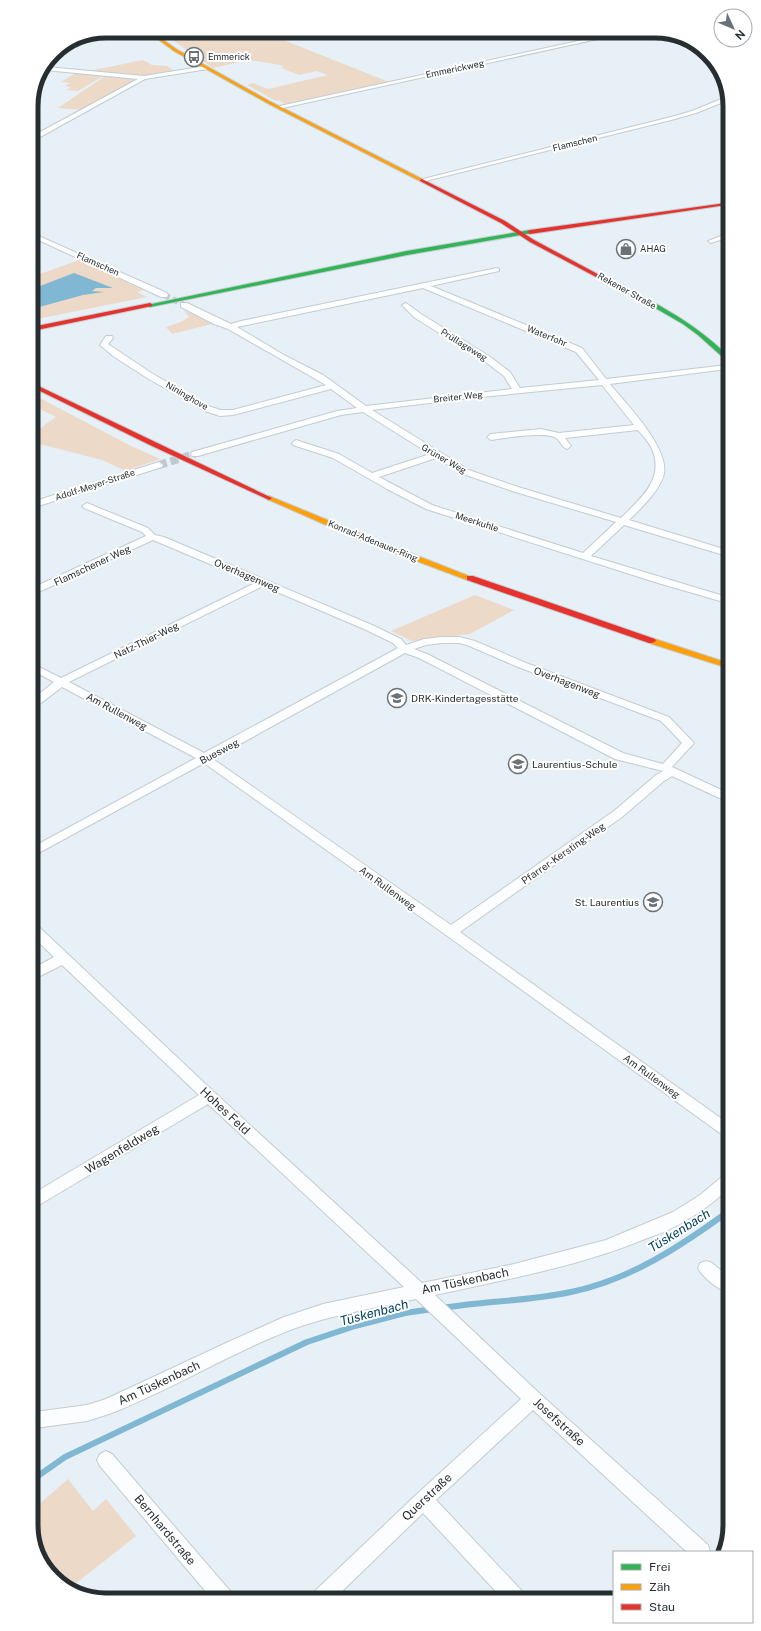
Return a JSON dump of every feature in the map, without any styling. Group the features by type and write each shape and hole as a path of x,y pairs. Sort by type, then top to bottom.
{"main road":[{"name":"Rekener Straße","path":"159,38 175,50 206,68 503,222 532,241 655,306 696,331 723,355"},
{"path":"38,328 282,277 521,233 723,204"},
{"name":"Konrad-Adenauer-Ring","path":"38,388 170,454 255,493 362,537 520,597 723,664"}],"street":[{"name":"Emmerickweg","path":"278,106 599,38"},
{"path":"49,69 144,78 206,68"},
{"path":"38,136 144,78"},
{"name":"Flamschen","path":"422,180 673,118 694,112 723,100"},
{"path":"711,241 723,237"},
{"name":"Flamschen","path":"38,238 164,295"},
{"path":"231,327 241,323 497,270"},
{"name":"Waterfohr","path":"423,286 579,350 658,452 660,465 659,478 649,493 621,522"},
{"name":"Grüner Weg","path":"184,305 217,322 231,327 281,357 320,377 364,409 466,472 621,522 723,552"},
{"name":"Prüllageweg","path":"406,305 418,316 486,358 507,374 517,390"},
{"name":"Nininghove","path":"109,338 104,345 116,354 150,376 208,409 220,413 233,412 333,386"},
{"name":"Breiter Weg","path":"195,454 340,412 517,390 604,382 723,367"},
{"path":"492,437 541,432 559,436 640,427"},
{"path":"559,436 567,446"},
{"name":"Meerkuhle","path":"296,443 336,456 390,487 429,506 661,582 723,599"},
{"path":"373,476 437,455"},
{"name":"Adolf-Meyer-Straße","path":"38,503 159,465"},
{"name":"Overhagenweg","path":"87,506 145,530 152,537 161,539 368,627 397,641 404,649 423,656 619,756 669,770 723,796"},
{"path":"585,556 621,522"},
{"name":"Flamschener Weg","path":"38,589 152,537"},
{"name":"Natz-Thier-Weg","path":"38,700 61,682 264,582"},
{"name":"Overhagenweg","path":"404,649 424,642 442,640 464,641 665,719 688,743 669,770"},
{"name":"Buesweg","path":"38,849 404,649"},
{"name":"Am Rullenweg","path":"38,670 204,758 451,932 723,1128"},
{"name":"Pfarrer-Kersting-Weg","path":"451,932 618,814 669,770"},
{"name":"Hohes Feld","path":"38,934 209,1096 421,1293"},
{"path":"38,972 64,958"},
{"name":"Wagenfeldweg","path":"38,1199 209,1096"},
{"name":"Am Tüskenbach","path":"38,1420 88,1413 109,1406 232,1348 284,1325 323,1311 421,1293 607,1247 679,1217 705,1200 723,1185"},
{"path":"706,1268 723,1281"},
{"name":"Josefstraße","path":"421,1293 533,1399 700,1551"},
{"name":"Querstraße","path":"327,1593 423,1500 533,1399"},
{"name":"Bernhardstraße","path":"106,1460 219,1593"},
{"path":"423,1500 510,1593"}],"shaded area":[{"path":"169,38 286,38 281,39 389,82 285,104 279,100 276,101 247,85 253,83 268,89 328,75 317,71 299,75 281,68 284,67 280,65 249,60 213,68"},
{"path":"143,60 152,65 167,66 175,72 146,77 89,71"},
{"path":"76,73 103,76 78,91 66,90 71,87 65,86 70,83 61,82"},
{"path":"105,76 136,80 82,110 58,108"},
{"path":"79,260 143,290 137,292 147,297 38,319 38,275"},
{"path":"184,311 216,323 172,334 166,327 181,322 189,317"},
{"path":"38,397 131,446 160,459 126,471 102,460 38,444 38,430 56,417 38,408"},
{"path":"475,595 514,610 470,634 412,641 391,631"},
{"path":"68,1479 93,1511 106,1499 136,1536 74,1585 58,1573 45,1555 39,1538 38,1505"}],"water":[{"path":"74,273 113,288 96,288 92,291 104,292 83,295 38,307 38,287"}],"waterway":[{"name":"Tüskenbach","path":"442,1308 555,1295 593,1287 654,1260 692,1237 723,1215"},
{"name":"Tüskenbach","path":"38,1476 65,1457 307,1342 355,1326 405,1313 433,1309"}],"tunnel":[{"path":"164,295 184,305"},
{"path":"159,465 195,454"}],"traffic: fast":[{"path":"150,305 407,253 530,232"},
{"path":"602,278 685,323 700,334 723,355"}],"traffic: slow":[{"path":"159,38 175,50 270,103 422,180"},
{"path":"269,498 361,537 470,578"},
{"path":"652,641 723,664"}],"traffic: jam":[{"path":"422,180 503,222 532,241 602,278"},
{"path":"530,232 723,204"},
{"path":"38,328 150,305"},
{"path":"38,388 154,445 269,498"},
{"path":"470,578 652,641"}],"place":[{"name":"Emmerick","path":"194,57"},
{"name":"AHAG","path":"626,249"},
{"name":"DRK-Kindertagesstätte","path":"397,698"},
{"name":"Laurentius-Schule","path":"518,764"},
{"name":"St. Laurentius","path":"653,902"}]}
